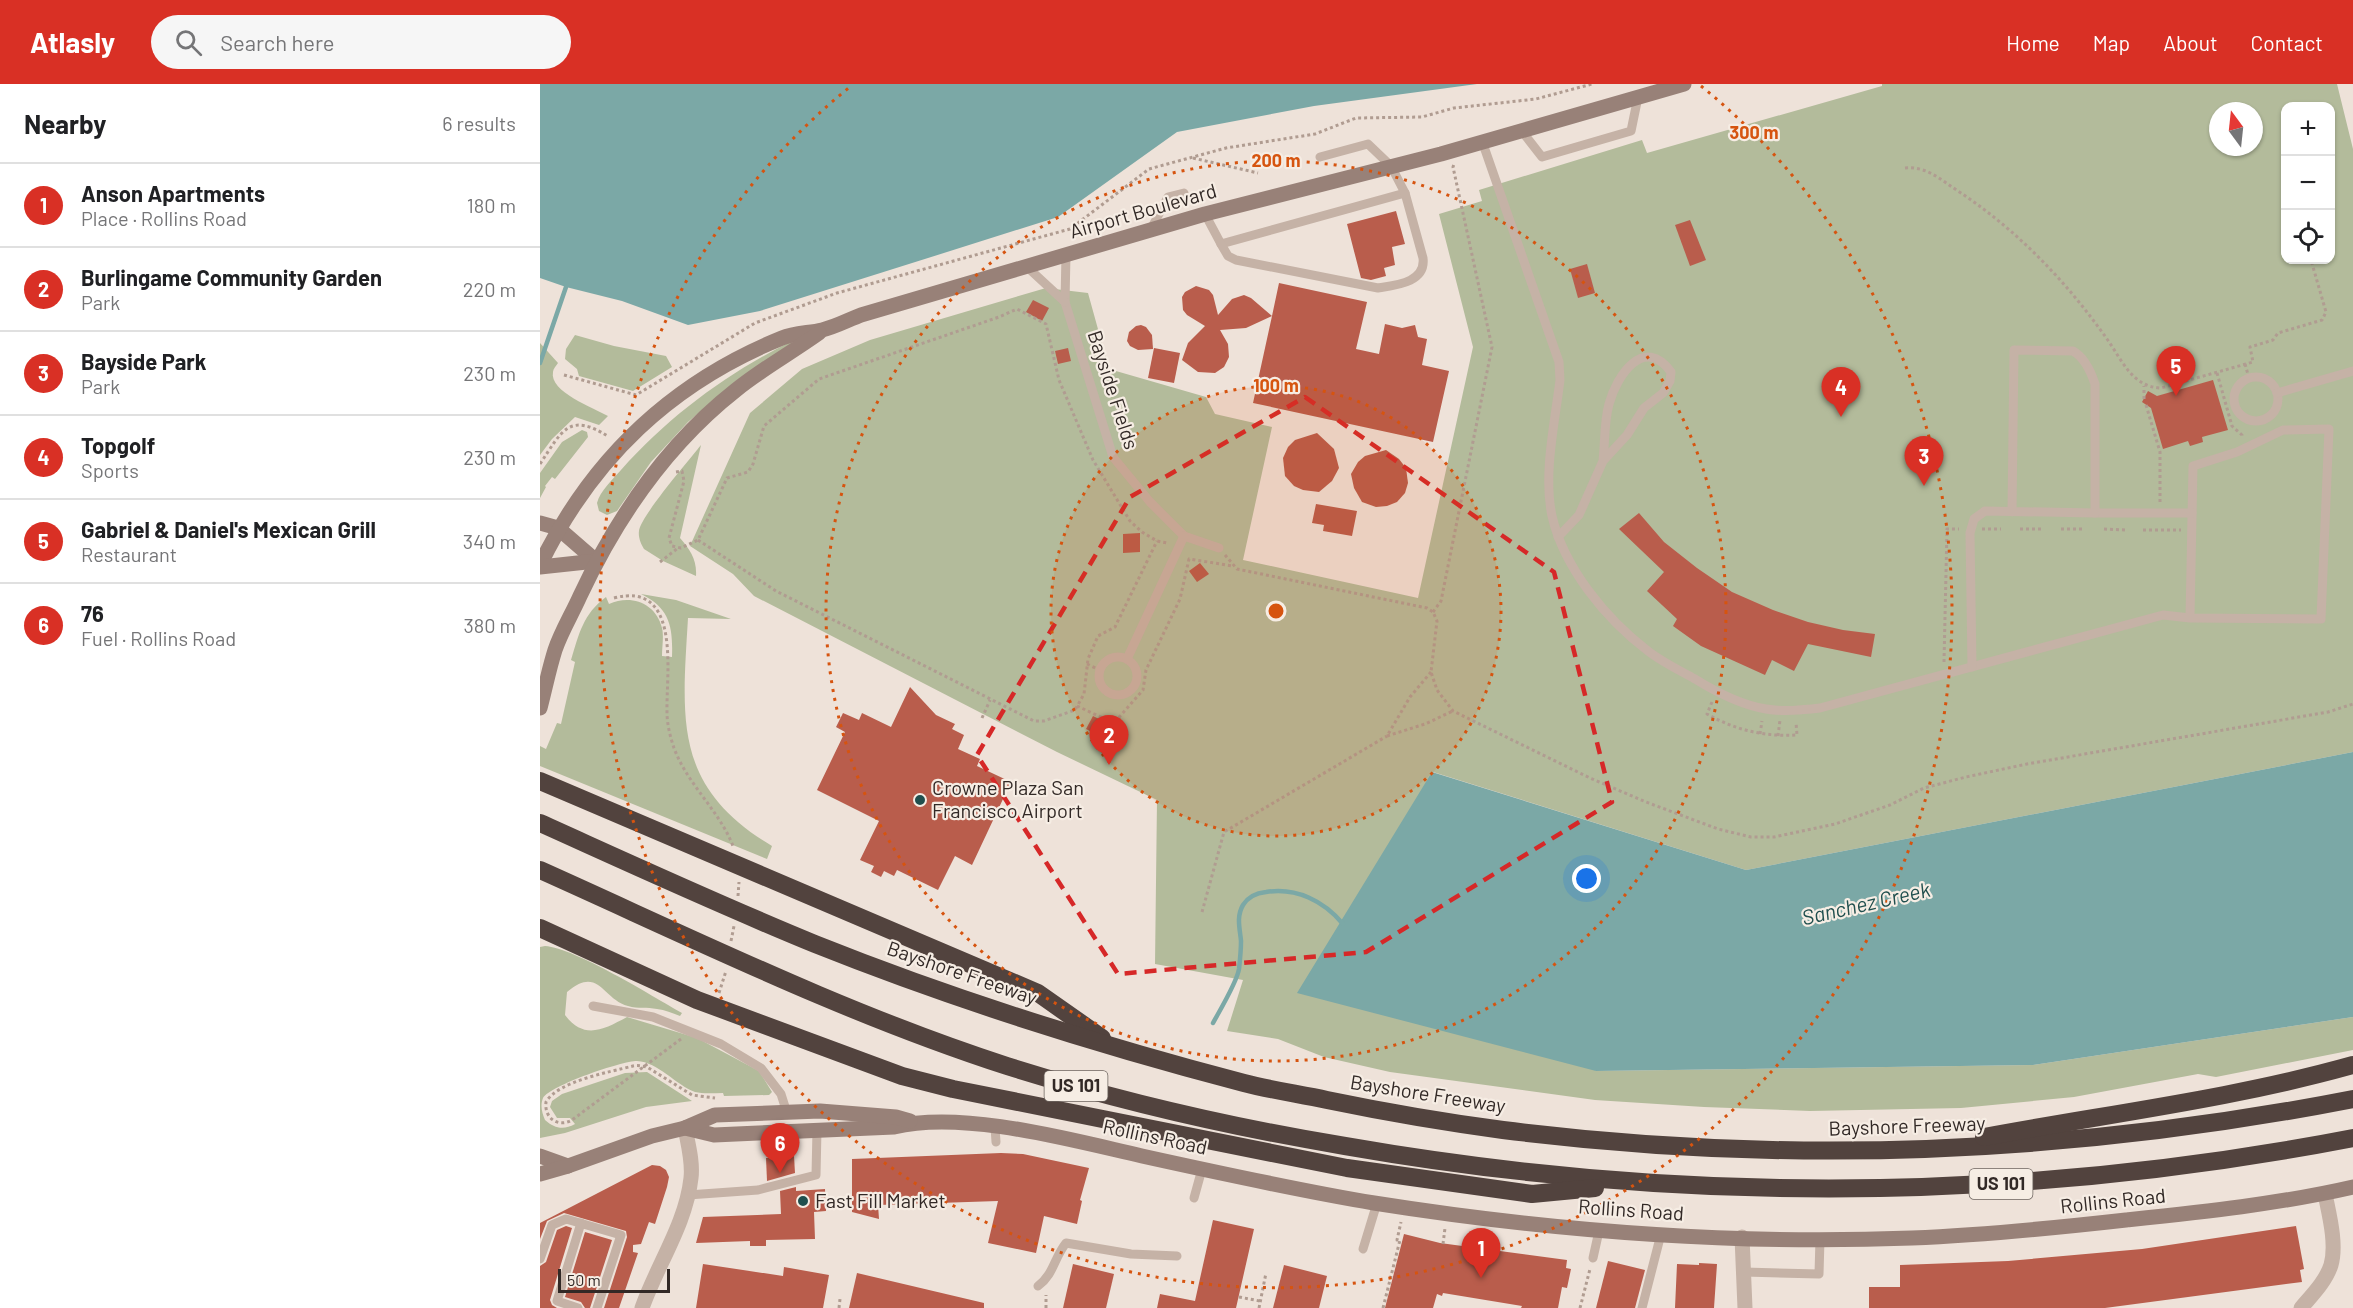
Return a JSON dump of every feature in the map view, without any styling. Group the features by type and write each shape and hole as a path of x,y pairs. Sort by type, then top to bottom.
{"highway":[{"path":"540,781 1038,993 1116,1047"},
{"name":"Bayshore Freeway","path":"540,823 817,944 1042,1026 1249,1084 1414,1117 1585,1140 1717,1149 1913,1150 2012,1145 2121,1135 2239,1120 2353,1099"},
{"name":"US 101","path":"540,870 768,973 876,1018 987,1059 1132,1102 1249,1129 1387,1154 1515,1172 1645,1184 1779,1190 1910,1189 2074,1179 2174,1168 2353,1138"},
{"path":"540,928 697,1000 902,1076 953,1089 1336,1166 1532,1194 1645,1184"},
{"path":"1913,1150 2096,1116 2173,1106 2265,1088 2353,1065"}],"street":[{"name":"Airport Boulevard","path":"540,708 555,648 596,561 636,495 694,427 735,390 824,330 861,315 1205,214 1391,166 1684,84"},
{"name":"Airport Boulevard","path":"540,566 558,528 579,495 621,446 668,401 716,370 785,336 824,330"},
{"path":"540,523 558,528 596,561"},
{"path":"540,566 596,561"},
{"name":"Rollins Road","path":"540,1174 652,1136 685,1128 715,1115 820,1111 896,1117 913,1122 996,1134 1056,1137 1202,1169 1377,1203 1599,1231 1742,1238 1820,1239 1911,1238 2032,1231 2173,1215 2325,1194 2353,1187"},
{"name":"Rollins Road","path":"685,1128 714,1135 894,1127 913,1122"},
{"path":"646,1307 649,1288 683,1211 692,1177 685,1128"},
{"path":"540,1156 568,1166"},
{"path":"2301,1308 2320,1286 2331,1265 2332,1230 2325,1194"},
{"path":"1742,1238 1745,1308"}],"lane":[{"path":"1521,130 1542,157 1631,131 1638,97"},
{"path":"1482,141 1558,362 1560,380 1548,490 1558,537 1578,575 1599,604 1648,652 1717,692 1764,709 1796,711 1820,708 2163,615 2190,618 2321,619 2329,429 2283,430 2237,452 2193,466 2190,618"},
{"path":"1205,214 1228,256 1251,264 1378,288 1395,285 1418,276 1424,265 1405,193 1391,166 1368,144 1320,157"},
{"path":"1152,230 1168,197 1184,193"},
{"path":"1221,244 1405,193"},
{"name":"Bayside Fields","path":"1066,254 1065,302 1113,457 1150,502 1184,536 1219,548"},
{"path":"1026,266 1065,302"},
{"path":"2012,512 2014,350 2073,351 2079,354 2091,373 2095,384 2095,513"},
{"path":"1558,537 1579,515 1603,461 1609,405 1616,387 1628,366 1642,357 1655,357 1671,372 1670,381 1663,393 1644,408 1627,435 1603,461"},
{"path":"2277,393 2353,371"},
{"path":"2249,378 2264,378 2271,382 2277,393 2278,403 2270,416 2257,421 2250,420 2238,412 2235,406 2235,392 2243,381 2249,378"},
{"path":"2270,416 2283,430"},
{"path":"1972,667 1971,533 1974,519 1984,512 2192,513"},
{"path":"1127,659 1184,536"},
{"path":"1118,657 1127,659 1136,668 1137,681 1134,688 1124,695 1110,694 1099,682 1100,670 1108,659 1118,657"},
{"path":"593,1006 653,1017 721,1044 761,1068 781,1094 787,1113"},
{"path":"688,1194 758,1190 816,1175 818,1130"},
{"path":"1194,1198 1202,1169"},
{"path":"1363,1249 1377,1203"},
{"path":"540,1259 552,1224 566,1219 621,1235 597,1308"},
{"path":"578,1308 557,1301 581,1223"},
{"path":"1593,1258 1599,1231"},
{"path":"1642,1308 1661,1234"},
{"path":"1744,1272 1819,1274 1820,1239"},
{"path":"1038,1286 1049,1278 1057,1254 1066,1243 1131,1254 1177,1256"}],"path":[{"path":"564,375 636,395 755,323 837,293 1070,230 1149,169 1226,148 1315,134 1356,118 1422,117 1454,108 1536,99 1592,84"},
{"path":"1191,158 1258,173"},
{"path":"1433,612 1441,601 1492,347 1453,167 1457,162"},
{"path":"1905,168 1926,170 1973,201 2040,256 2096,324 2131,375 2144,386 2161,388 2253,362 2250,347 2273,340 2278,333 2322,320 2326,312 2312,264"},
{"path":"660,562 678,548 698,540 728,478 748,472 753,464 764,426 819,379 1017,309 1046,324 1059,380 1093,460 1130,520 1142,532 1157,541 1170,543"},
{"path":"2245,364 2249,378"},
{"path":"2217,373 2232,426 2242,435 2241,441 2236,446 2237,452"},
{"path":"2144,386 2144,399"},
{"path":"2146,405 2160,452 2160,530"},
{"path":"540,464 557,438 576,425 591,425 621,446"},
{"path":"672,476 677,471 684,474 669,535 669,542 678,548"},
{"path":"1934,665 1945,662 1947,529 1961,529"},
{"path":"1979,529 2001,529"},
{"path":"2020,529 2042,529"},
{"path":"2061,529 2084,529"},
{"path":"2104,530 2125,530"},
{"path":"2143,530 2192,530"},
{"path":"698,540 776,591 1034,721 1044,721 1075,710 1084,694 1087,664 1098,636 1115,627 1157,541"},
{"path":"1219,548 1237,569 1427,608 1433,612 1437,621 1431,672 1443,701 1453,711 1590,778 1646,802 1718,829 1751,837 1774,837 1835,824 1890,805 1924,788 1966,777 2038,762 2328,712 2353,704"},
{"path":"1077,706 1114,723 1143,690 1146,670 1180,599 1189,559 1235,566"},
{"path":"614,598 634,596 654,606 665,626 667,657"},
{"path":"1087,664 1100,670"},
{"path":"1387,736 1410,697 1431,672"},
{"path":"1717,692 1707,714 1730,725 1760,734 1797,735"},
{"path":"982,718 990,700"},
{"path":"1202,912 1224,832 1387,736 1425,724 1453,711"},
{"path":"1760,734 1763,717"},
{"path":"572,1120 560,1124 549,1117 546,1106 551,1095 574,1083 633,1066 647,1067 692,1095 715,1098"},
{"path":"1383,1308 1400,1240 1397,1240 1402,1221"},
{"path":"1443,1244 1445,1228"},
{"path":"1580,1308 1593,1258"},
{"path":"1259,1308 1266,1272"},
{"path":"1239,1297 1260,1301"},
{"path":"839,1308 840,1299"}],"highlighted area":[{"path":"1305,397 1554,572 1612,802 1366,952 1118,974 977,755 1130,497"}],"green space":[{"path":"1882,84 2337,84 2353,149 2353,752 1746,870 1433,772 1596,1071 2033,1065 2353,1017 2353,1050 2216,1077 2198,1074 2074,1097 1961,1108 1810,1111 1595,1100 1390,1072 1324,1057 1278,1039 1227,1031 1243,980 1155,964 1157,800 1057,752 754,596 733,574 690,546 750,413 802,369 870,340 1046,288 1088,293 1109,369 1206,397 1215,414 1272,427 1243,560 1418,598 1473,347 1439,214 1482,201 1479,190 1642,140 1647,153 1882,86"},
{"path":"575,335 614,346 666,356 672,367 633,391 579,376 577,369 565,359 566,349"},
{"path":"790,342 792,343 737,380 688,422 651,462 617,511 607,515 599,511 597,503 611,481 639,450 679,414 721,382"},
{"path":"540,343 558,363 553,372 558,386 565,393 608,416 599,425 575,417 552,439 540,455"},
{"path":"582,430 587,432 588,437 555,479 552,477 540,498 540,473 562,442"},
{"path":"701,445 680,538 692,555 696,576 663,561 644,549 639,533 656,501"},
{"path":"641,594 676,600 731,619 688,618 686,719 691,748 700,775 716,800 740,823 772,846 767,859 540,766 540,746 546,749 557,723 561,724 575,662 571,660 580,633 592,610 606,597 609,604 617,601 634,601 642,603 654,612 662,628 662,656 672,657 672,636 668,620 664,612 651,599"},
{"path":"545,946 575,955 594,964 682,1013 680,1016 660,1009 628,1006 612,997 600,986 586,982 567,992 565,1015 579,1028 602,1029 627,1017 697,1038 759,1071 772,1092 769,1095 724,1096 723,1093 695,1092 652,1065 645,1062 629,1062 587,1075 549,1093 543,1098 542,1104 545,1120 560,1128 575,1124 570,1118 557,1118 550,1107 552,1101 562,1094 625,1073 647,1072 692,1101 646,1107 565,1133 540,1138 540,947"}],"water":[{"path":"540,84 1477,84 1314,106 1177,132 1058,217 760,311 688,325 622,301 540,278"},
{"path":"2353,752 2353,1017 2033,1065 1596,1071 1297,993 1432,772 1746,870"}],"building":[{"path":"1396,211 1405,244 1392,247 1395,265 1384,268 1386,276 1371,280 1361,278 1347,224"},
{"path":"1690,220 1706,260 1690,266 1675,225"},
{"path":"1587,264 1595,293 1578,298 1570,269"},
{"path":"1279,283 1367,302 1356,349 1379,354 1385,324 1402,328 1415,325 1418,337 1427,339 1422,365 1449,371 1433,442 1253,403"},
{"path":"1196,286 1209,290 1213,295 1218,315 1232,299 1244,295 1251,298 1272,316 1246,328 1220,330 1228,344 1229,357 1224,367 1215,373 1198,372 1182,360 1188,343 1205,326 1183,310 1182,297 1185,292"},
{"path":"1033,300 1049,308 1042,321 1026,312"},
{"path":"1141,325 1146,327 1152,335 1153,349 1138,350 1130,346 1127,341 1129,332"},
{"path":"1068,348 1071,361 1058,364 1055,351"},
{"path":"1154,348 1180,353 1174,383 1148,378"},
{"path":"2213,380 2228,430 2202,437 2203,442 2190,446 2188,441 2163,449 2151,408 2142,402 2148,391 2157,396"},
{"path":"1317,433 1334,449 1339,468 1332,481 1319,492 1294,486 1285,476 1283,458 1288,447 1295,440"},
{"path":"1386,450 1399,459 1406,468 1408,483 1405,493 1397,502 1376,507 1362,502 1354,488 1351,474 1358,462 1365,456"},
{"path":"1316,504 1357,511 1352,536 1323,531 1324,525 1312,523"},
{"path":"1639,513 1664,542 1732,592 1808,622 1875,634 1871,657 1808,644 1794,671 1772,660 1765,675 1701,646 1673,626 1677,619 1647,591 1664,572 1619,529"},
{"path":"1140,533 1140,552 1123,553 1123,534"},
{"path":"1200,563 1209,574 1197,582 1189,571"},
{"name":"Crowne Plaza San Francisco Airport","path":"910,687 936,715 955,724 952,729 964,735 958,749 980,759 977,766 1011,782 972,865 955,856 938,890 897,870 894,876 884,871 881,877 871,872 874,866 860,860 879,821 817,790 845,732 836,727 843,713 859,720 862,713 891,727"},
{"path":"1093,716 1117,728 1110,741 1086,729"},
{"path":"1023,1154 1089,1168 1080,1200 1082,1201 1077,1224 1044,1216 1036,1253 988,1243 998,1201 878,1205 879,1219 852,1212 852,1159"},
{"path":"794,1156 795,1173 767,1181 766,1158"},
{"path":"652,1165 666,1170 669,1177 655,1224 649,1222 641,1244 633,1245 633,1252 638,1253 619,1308 604,1308 627,1237 626,1231 564,1213 547,1221 540,1239 540,1223"},
{"path":"796,1187 796,1191 825,1189 826,1211 814,1212 815,1239 766,1240 766,1246 750,1246 750,1241 696,1243 703,1217 781,1214 780,1191"},
{"path":"1213,1220 1254,1229 1236,1308 1157,1308 1160,1294 1195,1301"},
{"path":"566,1226 572,1228 550,1300 557,1308 540,1308 540,1266 546,1262 557,1230"},
{"path":"2296,1226 2304,1269 2300,1270 2302,1282 2105,1308 1869,1308 1869,1287 1900,1287 1900,1265 2008,1261 2142,1249"},
{"path":"585,1232 612,1240 590,1308 585,1308 581,1302 565,1297"},
{"path":"1404,1234 1440,1243 1567,1260 1566,1268 1571,1269 1567,1288 1562,1287 1558,1308 1521,1308 1522,1306 1443,1293 1442,1296 1437,1294 1433,1308 1385,1308"},
{"path":"1608,1261 1645,1270 1635,1308 1596,1308"},
{"path":"1699,1263 1717,1264 1714,1308 1675,1308 1677,1264 1699,1265"},
{"path":"703,1264 783,1276 784,1267 829,1275 823,1308 696,1308"},
{"path":"1073,1264 1114,1274 1106,1308 1063,1308"},
{"path":"1284,1265 1327,1276 1319,1308 1273,1308"},
{"path":"857,1273 984,1303 984,1308 849,1308"}],"waterway":[{"path":"540,363 566,287"},
{"name":"Sanchez Creek","path":"1213,1023 1238,975 1241,944 1240,914 1243,905 1250,898 1259,893 1277,891 1299,894 1318,902 1343,924"}],"place":[{"name":"Gabriel & Daniel's Mexican Grill","path":"2176,396"},
{"name":"Topgolf","path":"1841,417"},
{"name":"Bayside Park","path":"1924,486"},
{"name":"Burlingame Community Garden","path":"1109,765"},
{"name":"Crowne Plaza San Francisco Airport","path":"920,800"},
{"name":"76","path":"780,1173"},
{"name":"Fast Fill Market","path":"803,1201"},
{"name":"Anson Apartments","path":"1481,1278"}]}
